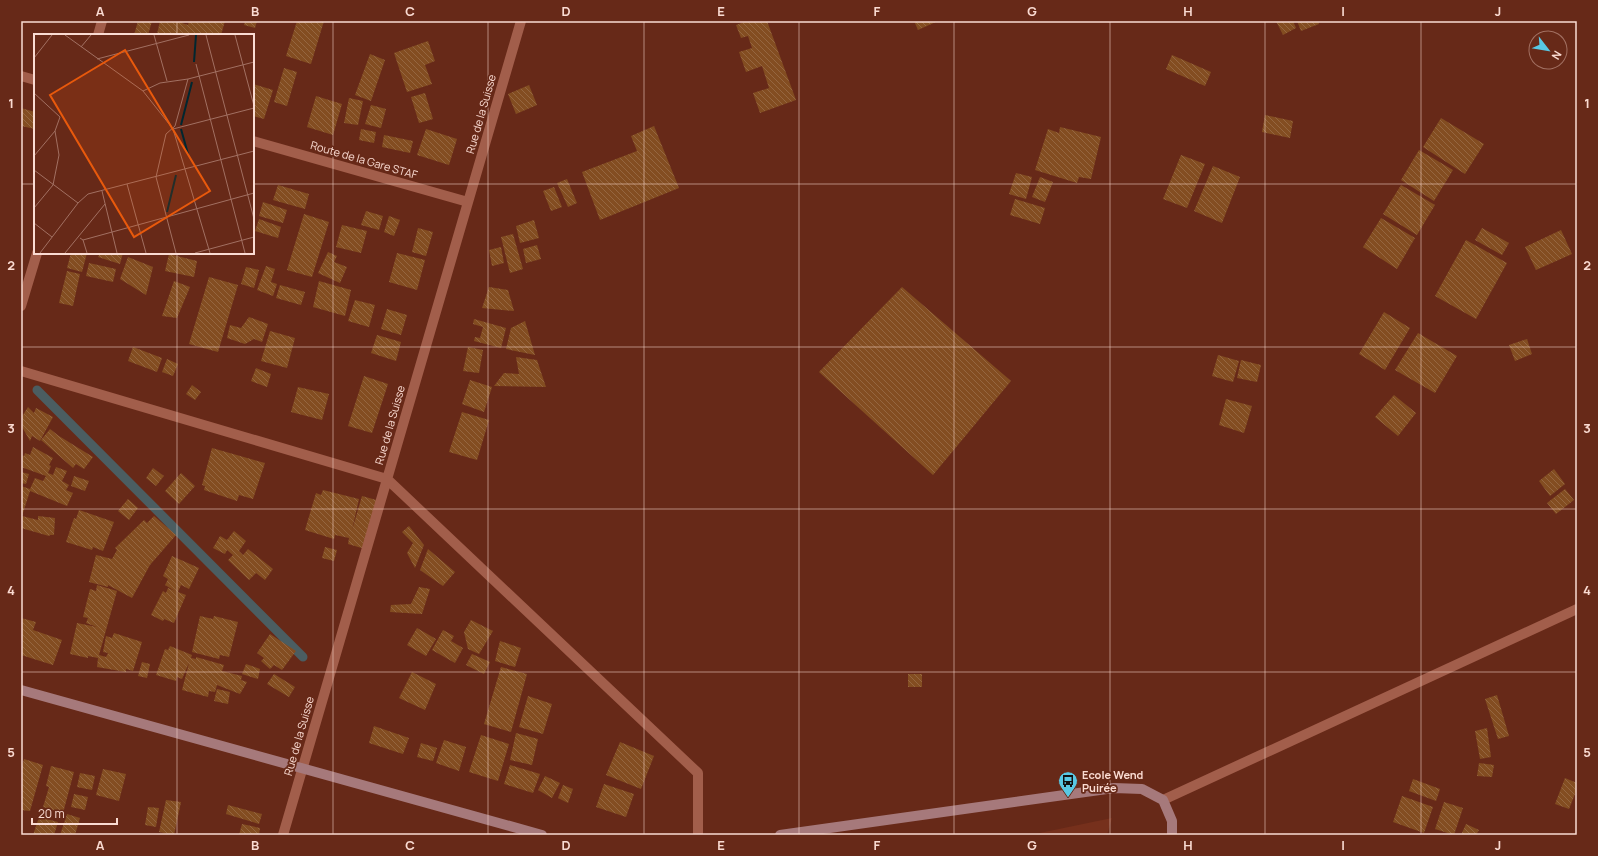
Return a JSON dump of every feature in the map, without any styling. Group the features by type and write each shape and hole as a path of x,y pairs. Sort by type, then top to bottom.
{"street":[{"path":"98,34 102,21"},
{"name":"Rue de la Suisse","path":"283,835 521,21"},
{"path":"21,76 34,80"},
{"name":"Route de la Gare STAF","path":"254,141 468,202"},
{"path":"21,306 37,254"},
{"path":"21,371 387,478 698,773 698,835"},
{"path":"1163,800 1577,609"},
{"path":"21,690 542,835"},
{"path":"780,835 1114,788 1142,789 1163,800 1172,821 1172,835"}],"shaded area":[{"path":"1112,818 1107,835 1030,835"}],"building":[{"path":"138,21 152,21 148,34 134,34"},
{"path":"160,21 183,21 182,23 188,25 189,21 225,21 221,34 157,34"},
{"path":"245,21 257,21 255,28 244,25"},
{"path":"297,21 324,21 311,64 286,56"},
{"path":"747,21 767,21 796,100 760,113 753,93 769,88 762,66 746,72 739,52 752,48 748,36 741,38 736,25"},
{"path":"914,21 938,21 918,30"},
{"path":"1276,21 1293,21 1296,28 1283,35"},
{"path":"1297,21 1318,21 1319,24 1301,31"},
{"path":"428,41 435,61 425,65 432,84 407,92 394,53"},
{"path":"370,54 385,60 371,101 355,95"},
{"path":"1172,55 1211,72 1205,86 1166,69"},
{"path":"284,68 297,72 287,106 274,102"},
{"path":"254,84 273,90 264,119 254,116"},
{"path":"529,85 537,105 516,114 508,94"},
{"path":"425,93 433,119 419,123 411,97"},
{"path":"316,96 342,104 333,135 307,127"},
{"path":"349,98 363,101 358,125 344,123"},
{"path":"371,105 386,109 381,128 365,124"},
{"path":"21,108 34,112 34,129 21,126"},
{"path":"1265,115 1293,121 1290,138 1262,132"},
{"path":"1441,118 1484,144 1465,174 1423,147"},
{"path":"654,126 679,188 600,220 582,172 637,151 631,136"},
{"path":"1060,127 1101,137 1091,179 1079,177 1077,183 1035,170 1048,129 1059,133"},
{"path":"361,129 376,132 374,143 359,140"},
{"path":"426,129 457,139 449,165 417,155"},
{"path":"384,135 413,141 410,153 382,147"},
{"path":"1419,150 1453,170 1434,201 1401,180"},
{"path":"1181,155 1205,164 1187,208 1163,199"},
{"path":"1213,166 1240,177 1222,223 1194,211"},
{"path":"1016,173 1032,177 1026,199 1009,194"},
{"path":"1040,177 1053,182 1045,202 1032,197"},
{"path":"567,179 577,203 568,207 557,183"},
{"path":"278,185 309,194 305,209 273,200"},
{"path":"1401,185 1435,205 1417,235 1383,214"},
{"path":"554,187 562,207 551,211 543,191"},
{"path":"1015,199 1045,208 1040,224 1010,215"},
{"path":"263,202 287,210 283,223 259,216"},
{"path":"366,211 383,216 379,230 361,225"},
{"path":"304,214 329,222 312,277 287,270"},
{"path":"389,216 400,220 394,236 384,232"},
{"path":"1381,218 1415,238 1397,269 1363,247"},
{"path":"259,219 281,227 278,238 255,231"},
{"path":"534,220 539,238 520,243 516,226"},
{"path":"342,225 367,231 361,253 336,247"},
{"path":"418,228 433,232 426,256 412,252"},
{"path":"1482,228 1509,243 1502,255 1475,240"},
{"path":"1561,230 1572,254 1536,270 1525,247"},
{"path":"513,234 523,269 510,273 501,237"},
{"path":"1466,240 1507,263 1476,319 1435,296"},
{"path":"537,245 541,259 526,263 523,249"},
{"path":"501,247 504,263 492,266 489,250"},
{"path":"328,252 337,256 334,262 347,267 340,283 318,273"},
{"path":"397,253 425,260 417,290 389,282"},
{"path":"71,254 87,254 82,272 67,268"},
{"path":"100,254 123,254 120,264 98,257"},
{"path":"169,254 197,261 194,277 165,271"},
{"path":"128,257 153,267 146,295 120,279"},
{"path":"89,263 116,269 113,282 86,276"},
{"path":"266,266 275,269 271,282 277,284 273,296 257,290"},
{"path":"246,267 259,270 254,288 241,284"},
{"path":"67,271 80,274 73,306 59,303"},
{"path":"209,277 238,285 218,352 189,344"},
{"path":"174,281 190,287 177,318 162,316"},
{"path":"319,281 351,290 345,316 313,307"},
{"path":"280,285 305,292 301,305 276,298"},
{"path":"489,287 508,290 514,311 482,308"},
{"path":"902,287 1011,381 933,475 819,372"},
{"path":"355,300 375,305 369,327 348,321"},
{"path":"387,309 407,315 401,335 381,329"},
{"path":"1384,312 1410,328 1385,370 1359,354"},
{"path":"249,317 268,324 262,342 254,339 245,344 227,338 230,325 241,328"},
{"path":"474,319 506,328 501,348 474,341 475,337 480,338 483,327 473,324"},
{"path":"525,321 535,355 506,349 511,328"},
{"path":"270,331 295,338 287,368 261,361"},
{"path":"1418,333 1457,356 1435,393 1395,370"},
{"path":"377,335 401,342 396,361 371,353"},
{"path":"1527,339 1532,354 1515,361 1509,345"},
{"path":"133,347 162,358 157,372 128,361"},
{"path":"468,347 483,350 479,373 463,371"},
{"path":"1218,355 1239,361 1233,382 1212,376"},
{"path":"516,357 537,360 546,387 494,386 504,373 519,374"},
{"path":"167,359 178,364 173,376 162,372"},
{"path":"1241,360 1261,365 1257,382 1237,378"},
{"path":"256,368 271,374 267,387 251,381"},
{"path":"364,376 388,384 372,433 348,426"},
{"path":"470,380 492,387 484,412 462,404"},
{"path":"192,385 201,392 195,400 186,394"},
{"path":"298,387 329,394 322,420 291,412"},
{"path":"1394,395 1416,413 1398,436 1375,417"},
{"path":"1226,399 1252,406 1244,433 1219,425"},
{"path":"28,407 34,413 36,408 53,417 40,441 32,436 30,441 21,425 21,418"},
{"path":"462,412 489,420 477,460 449,452"},
{"path":"50,429 93,457 84,469 76,464 73,468 41,440"},
{"path":"33,447 53,458 49,465 51,466 48,473 53,475 56,467 67,471 62,481 69,485 66,490 73,493 67,506 30,491 22,516 38,520 38,516 55,518 54,535 49,536 21,528 21,486 30,489 35,478 43,481 46,476 21,467 21,455 24,456 25,453 30,455"},
{"path":"212,448 265,463 253,499 239,495 237,501 204,490 205,486 202,485"},
{"path":"153,468 164,476 156,486 146,478"},
{"path":"1554,469 1565,484 1550,496 1539,481"},
{"path":"21,472 29,474 26,484 21,483"},
{"path":"181,473 195,486 179,504 165,491"},
{"path":"74,476 89,481 85,491 71,486"},
{"path":"1565,489 1574,500 1556,514 1547,503"},
{"path":"323,490 359,499 352,530 362,496 380,501 365,549 348,544 349,538 335,535 334,539 305,530 316,493 321,495"},
{"path":"128,499 138,508 129,520 118,511"},
{"path":"79,510 114,522 103,551 93,547 92,550 66,542 74,518 76,519"},
{"path":"154,516 176,535 150,565 132,598 108,585 108,587 89,582 96,555 112,559 117,550 115,548 144,520 147,523"},
{"path":"409,526 424,545 415,568 407,553 413,543 402,532"},
{"path":"234,531 246,541 239,551 243,555 248,549 273,569 265,580 256,573 249,580 228,560 233,555 227,550 225,554 213,548 220,536 227,540"},
{"path":"325,547 337,550 334,561 322,558"},
{"path":"428,549 455,572 443,586 420,570"},
{"path":"172,556 199,568 189,589 181,585 178,592 186,595 174,623 164,619 163,621 151,615 163,591 166,593 168,588 175,591 165,585 168,579 163,576"},
{"path":"97,585 117,591 99,655 106,657 108,653 103,652 106,636 112,638 114,633 142,642 133,671 126,669 126,672 97,667 98,658 88,656 88,658 70,654 77,623 97,627 86,623 88,618 83,617 90,589 96,591"},
{"path":"419,587 430,589 422,614 390,612 391,605 411,604"},
{"path":"200,616 213,619 214,616 238,622 229,657 220,655 219,659 192,652"},
{"path":"21,618 36,622 33,630 62,640 53,665 21,655"},
{"path":"471,620 493,631 479,654 468,649 464,632"},
{"path":"417,628 436,639 426,656 407,645"},
{"path":"443,630 454,636 451,641 463,648 455,663 432,650"},
{"path":"270,634 296,651 282,670 274,665 270,669 261,661 264,658 257,653"},
{"path":"500,641 521,648 515,667 495,661"},
{"path":"170,646 192,655 191,658 196,659 196,657 224,665 222,671 242,676 241,680 247,682 240,694 217,685 215,692 209,691 208,697 182,690 189,663 182,679 177,677 176,681 156,675 165,649 168,650"},
{"path":"472,654 490,662 484,674 466,665"},
{"path":"142,662 150,664 147,678 138,676"},
{"path":"246,664 260,669 258,679 242,674"},
{"path":"501,667 527,674 511,732 484,724"},
{"path":"412,672 436,684 425,710 399,698"},
{"path":"274,674 295,687 289,697 267,684"},
{"path":"908,674 922,674 922,687 908,687"},
{"path":"217,689 230,692 228,704 214,701"},
{"path":"1497,695 1509,736 1498,739 1485,699"},
{"path":"528,696 552,704 543,734 519,727"},
{"path":"374,726 409,738 403,754 369,743"},
{"path":"1487,728 1491,757 1480,759 1475,731"},
{"path":"516,733 538,739 532,765 510,760"},
{"path":"481,735 509,744 498,781 469,772"},
{"path":"444,740 466,747 459,771 436,763"},
{"path":"620,742 654,756 641,789 606,775"},
{"path":"421,743 437,748 433,761 417,757"},
{"path":"24,759 43,765 30,811 21,810 21,770"},
{"path":"1479,763 1494,765 1492,777 1477,776"},
{"path":"510,765 540,774 533,793 504,784"},
{"path":"51,766 74,772 63,813 43,807 49,787 46,786"},
{"path":"103,769 126,774 119,801 96,795"},
{"path":"80,773 95,776 92,790 77,787"},
{"path":"545,776 560,783 552,798 538,790"},
{"path":"1565,778 1577,783 1577,789 1569,809 1555,804"},
{"path":"1413,779 1440,789 1436,801 1409,791"},
{"path":"604,784 634,794 626,817 596,807"},
{"path":"563,785 573,789 568,803 558,798"},
{"path":"74,794 88,797 85,810 71,807"},
{"path":"1402,796 1433,807 1424,833 1393,822"},
{"path":"166,800 181,802 174,835 159,832"},
{"path":"1444,802 1463,808 1454,835 1435,829"},
{"path":"228,805 262,814 259,824 226,814"},
{"path":"148,807 159,808 156,827 145,825"},
{"path":"67,814 80,818 75,835 60,835"},
{"path":"39,817 58,822 54,835 33,835"},
{"path":"242,824 260,828 259,835 239,835"},
{"path":"1466,824 1479,830 1476,835 1461,835"}],"waterway":[{"path":"37,390 303,657"}],"place":[{"name":"Ecole Wend Puirée","path":"1068,798"}]}
